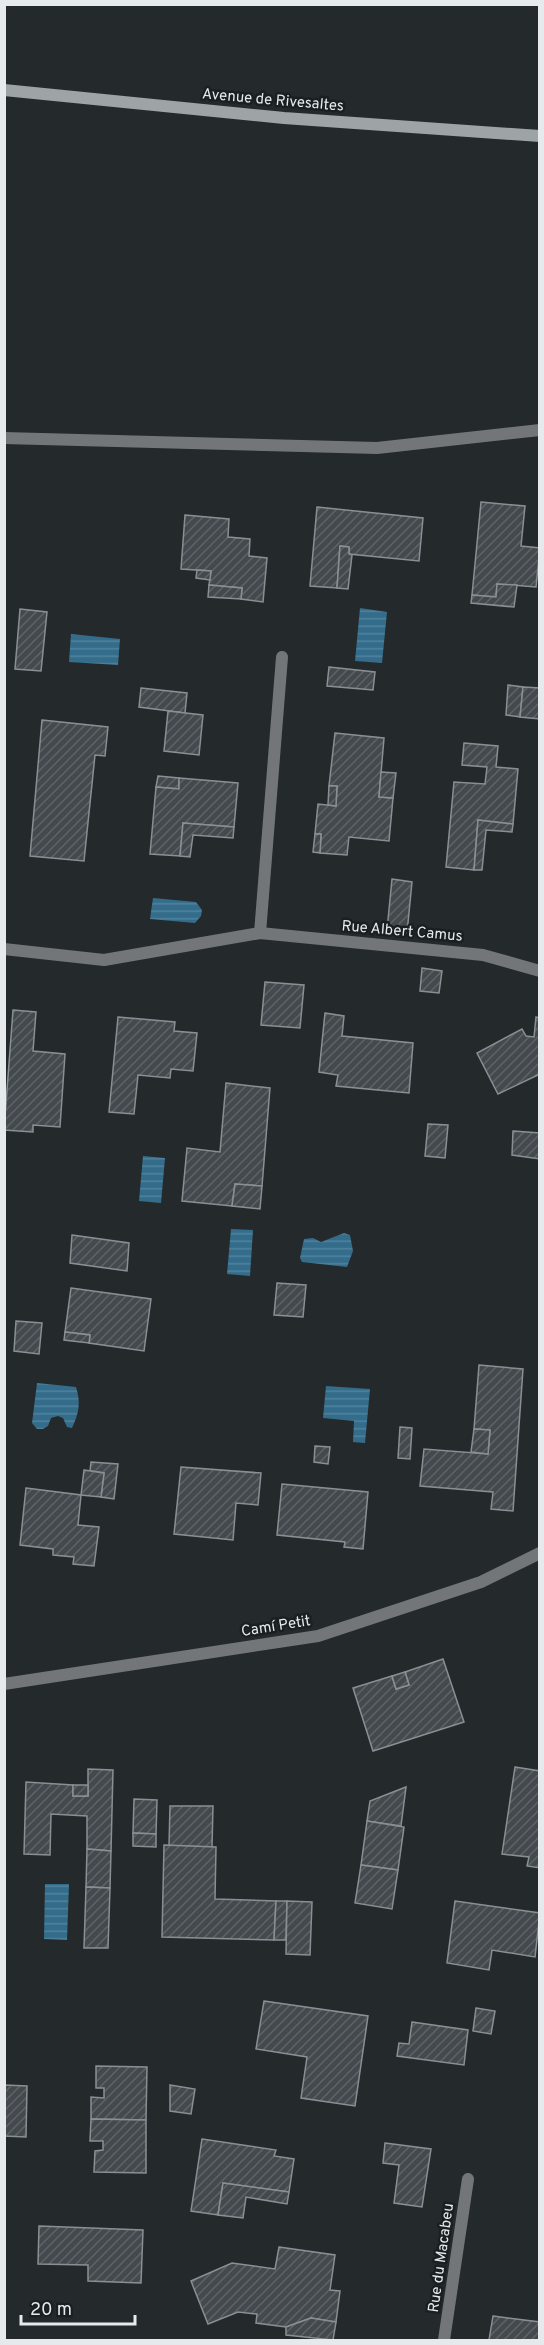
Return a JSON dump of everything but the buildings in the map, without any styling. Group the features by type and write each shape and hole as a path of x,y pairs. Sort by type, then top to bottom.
{"main road":[{"name":"Avenue de Rivesaltes","path":"4,90 284,118 540,136"}],"street":[{"path":"4,438 377,448 540,430"},
{"path":"260,933 282,657"},
{"name":"Rue Albert Camus","path":"4,948 104,960 260,933 483,955 540,971"},
{"name":"Camí Petit","path":"4,1684 318,1636 481,1582 540,1553"},
{"name":"Rue du Macabeu","path":"444,2340 468,2179"}],"water":[{"path":"360,608 387,612 382,663 355,661"},
{"path":"71,634 120,639 118,665 69,662"},
{"path":"153,898 196,902 202,910 201,916 195,923 150,919"},
{"path":"143,1156 165,1158 161,1203 139,1201"},
{"path":"231,1229 253,1230 250,1276 227,1274"},
{"path":"344,1233 350,1235 353,1251 347,1267 302,1262 300,1258 304,1239 313,1238 321,1242"},
{"path":"37,1383 76,1387 78,1408 72,1428 67,1427 63,1418 58,1416 51,1418 48,1426 43,1429 37,1429 32,1423"},
{"path":"326,1386 370,1389 365,1443 353,1442 354,1421 323,1418"},
{"path":"45,1884 69,1884 67,1940 44,1939"}]}
